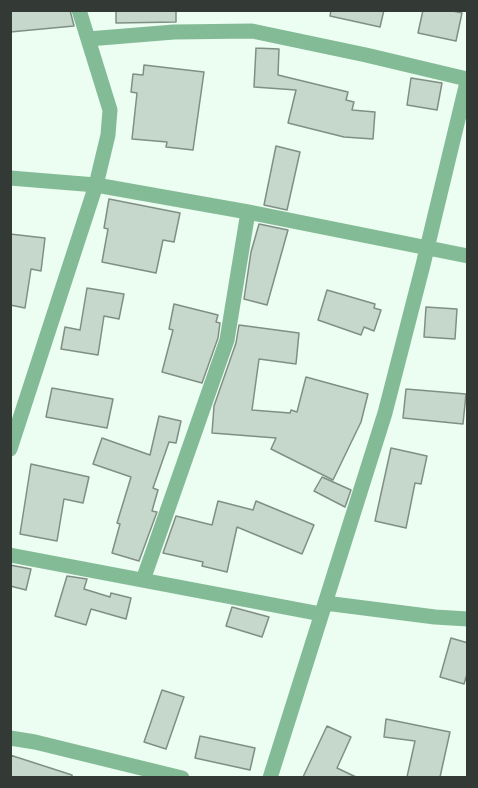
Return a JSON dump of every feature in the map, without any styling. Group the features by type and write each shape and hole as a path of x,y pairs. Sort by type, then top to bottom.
{"street":[{"path":"10,449 96,185 108,135 110,110 79,10"},
{"path":"87,39 174,32 252,31 467,79 385,413 270,777"},
{"path":"10,178 96,185 248,212 468,256"},
{"path":"142,580 227,340 248,212"},
{"path":"10,555 142,580 323,609 468,619"},
{"path":"10,738 182,777"}],"building":[{"path":"10,10 70,10 74,26 10,32"},
{"path":"116,10 176,10 176,22 116,23"},
{"path":"331,10 384,10 380,27 330,16"},
{"path":"423,10 448,10 462,13 456,41 418,33"},
{"path":"256,48 279,49 278,75 348,92 346,100 354,102 352,110 375,112 373,139 344,137 288,123 296,90 254,87"},
{"path":"144,65 204,72 193,150 166,147 167,142 132,139 137,93 131,92 133,74 143,75"},
{"path":"411,78 442,83 437,110 407,105"},
{"path":"276,146 300,152 287,210 264,205"},
{"path":"109,199 180,213 174,242 163,240 156,273 102,262 108,229 104,228"},
{"path":"259,224 288,230 267,305 244,299 251,252"},
{"path":"10,234 45,238 41,271 31,269 25,308 10,305"},
{"path":"87,288 124,294 119,319 104,316 98,355 61,349 65,327 80,330"},
{"path":"327,290 375,304 374,308 381,310 374,331 364,327 361,335 318,320"},
{"path":"174,304 218,315 216,322 220,323 218,338 202,383 162,372 173,330 169,329"},
{"path":"426,307 457,309 455,339 424,337"},
{"path":"239,325 299,333 296,364 259,359 252,410 297,412 306,377 368,394 361,422 333,480 271,449 276,438 212,433 214,406 236,343"},
{"path":"52,388 113,399 107,428 46,417"},
{"path":"406,389 466,394 463,424 403,418"},
{"path":"159,416 181,421 176,443 169,442 153,488 158,490 152,511 157,512 139,561 112,553 120,524 117,523 131,477 93,464 102,438 150,455"},
{"path":"391,448 427,456 421,484 415,483 406,528 375,521"},
{"path":"31,464 89,477 83,503 64,499 57,541 20,534"},
{"path":"322,477 351,490 345,507 314,491"},
{"path":"218,501 253,510 256,501 314,525 302,554 237,527 227,572 202,566 203,562 163,553 176,516 212,525"},
{"path":"10,565 31,569 26,590 10,586"},
{"path":"67,576 87,579 84,589 110,597 111,593 131,598 126,619 91,609 86,625 55,616"},
{"path":"232,607 269,617 262,637 226,626"},
{"path":"451,638 468,643 468,671 464,684 440,677"},
{"path":"162,690 184,697 166,749 144,742"},
{"path":"386,719 450,732 440,777 407,777 415,741 384,737"},
{"path":"327,726 351,737 337,768 356,777 303,777"},
{"path":"200,736 255,748 250,770 195,758"},
{"path":"10,755 72,775 72,777 10,777"}]}
